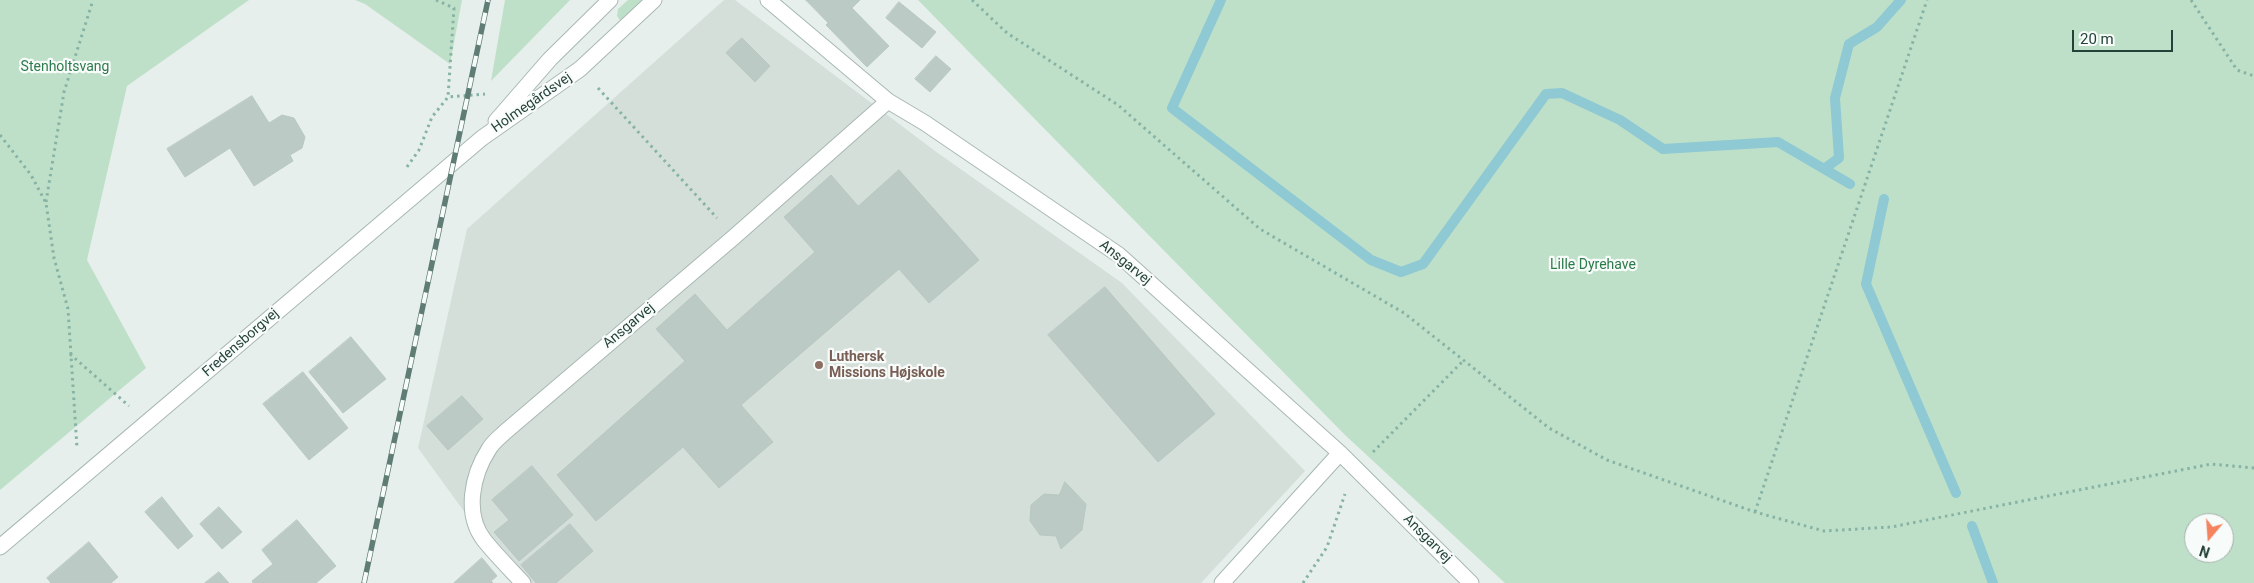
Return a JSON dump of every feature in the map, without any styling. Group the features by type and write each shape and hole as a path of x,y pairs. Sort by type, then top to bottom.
{"street":[{"name":"Holmegårdsvej","path":"482,138 550,59 610,0"},
{"name":"Holmegårdsvej","path":"482,138 580,69 654,0"},
{"name":"Ansgarvej","path":"768,0 888,101 925,123 1119,255 1340,452 1471,583"},
{"name":"Ansgarvej","path":"524,583 483,539 475,523 472,505 474,483 489,448 512,426 734,237 888,101"},
{"name":"Fredensborgvej","path":"0,548 482,138"},
{"path":"1222,583 1340,452"}],"path":[{"path":"80,481 68,309 54,258 46,203 64,92 92,0"},
{"path":"402,172 419,150 432,117 448,97 454,8 436,0"},
{"path":"972,0 1007,33 1118,105 1260,228 1404,313 1549,428 1607,460 1755,512 1824,531 1891,528 2211,464 2254,468"},
{"path":"1755,512 1927,0"},
{"path":"2191,0 2237,70 2254,76"},
{"path":"580,69 734,237"},
{"path":"448,97 487,93"},
{"path":"0,135 31,175 46,203"},
{"path":"70,354 148,423"},
{"path":"1303,583 1327,547 1336,516 1356,468 1464,360"}],"shaded area":[{"name":"Luthersk Missions Højskole","path":"724,0 735,0 935,151 1122,283 1305,471 1201,583 516,583 418,448 467,229"}],"green space":[{"name":"Stenholtsvang","path":"0,0 249,0 127,86 87,260 146,368 0,490"},
{"path":"355,0 462,0 450,64 365,4"},
{"path":"505,0 570,0 491,81"},
{"path":"628,0 648,0 624,21 620,20 617,16 618,9"},
{"name":"Lille Dyrehave","path":"918,0 2254,0 2254,583 1505,583 1345,435"}],"building":[{"path":"806,0 860,0 852,8 889,46 867,67 826,25 828,23"},
{"path":"899,2 936,32 922,48 886,18"},
{"path":"742,38 770,66 755,82 726,53"},
{"path":"936,56 951,69 930,92 915,79"},
{"path":"252,96 269,123 282,115 294,118 305,137 302,148 290,155 293,161 254,186 230,148 185,177 167,149"},
{"path":"899,170 979,260 929,303 899,269 741,405 773,442 719,488 683,447 596,521 557,475 685,361 656,329 695,294 727,330 815,252 784,217 831,175 858,206"},
{"path":"1105,287 1215,414 1158,462 1048,335"},
{"path":"351,337 386,379 343,413 309,372"},
{"path":"303,372 348,428 309,460 263,404"},
{"path":"462,396 483,419 448,450 427,426"},
{"path":"532,466 573,515 519,561 494,532 509,520 492,500"},
{"path":"1065,482 1086,504 1082,530 1061,549 1056,536 1040,535 1030,521 1031,505 1044,494 1059,495"},
{"path":"162,497 193,536 178,549 145,512"},
{"path":"219,507 242,532 222,549 200,524"},
{"path":"297,520 336,566 316,583 253,583 252,581 273,564 262,550"},
{"path":"570,524 593,551 556,583 536,583 521,565"},
{"path":"89,542 118,577 111,583 51,583 47,578"},
{"path":"482,558 497,576 491,581 493,583 454,583"},
{"path":"219,572 229,583 205,583"}],"waterway":[{"path":"1221,0 1172,108 1371,260 1401,272 1423,264 1546,94 1562,93 1620,120 1663,149 1778,142 1850,184"},
{"path":"1824,169 1839,158 1835,98 1849,44 1877,27 1901,0"},
{"path":"1884,199 1866,284 1956,493"},
{"path":"1972,526 1993,583"}],"railway":[{"path":"364,583 488,0"}],"place":[{"name":"Luthersk Missions Højskole","path":"819,365"}]}
